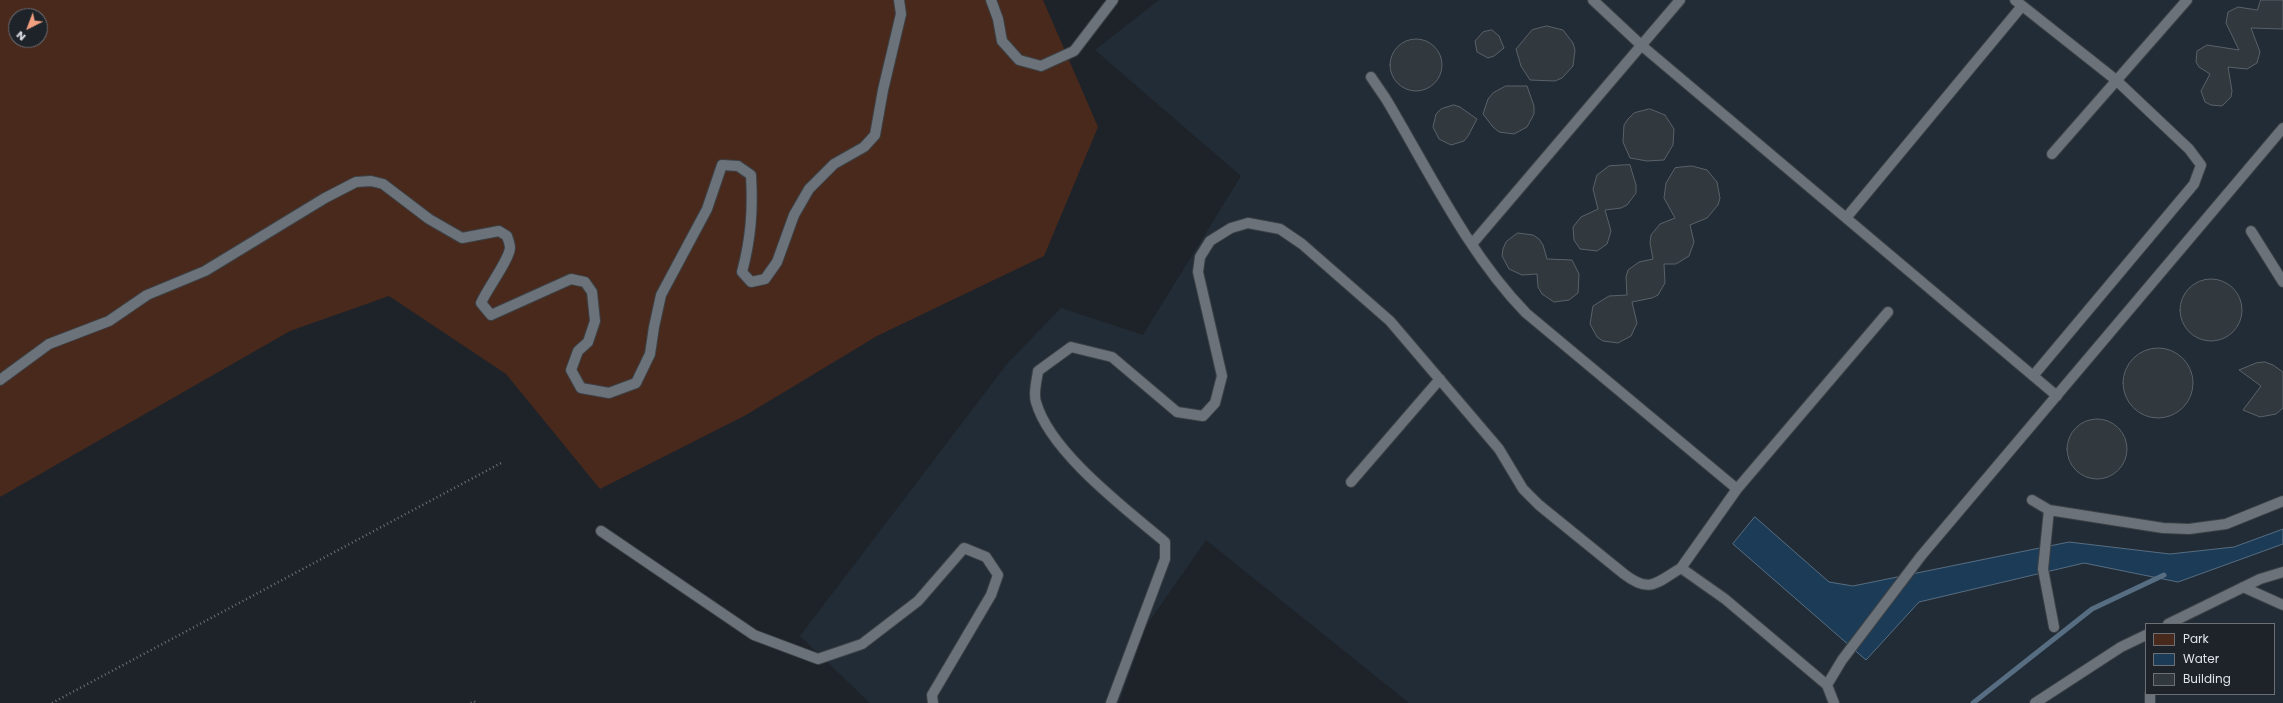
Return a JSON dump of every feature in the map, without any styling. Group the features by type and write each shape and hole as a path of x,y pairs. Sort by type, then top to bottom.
{"lane":[{"path":"0,380 49,344 109,322 147,295 205,270 325,198 356,182 371,181 383,184 429,218 462,238 499,231 507,236 510,248 505,261 487,289 481,303 491,315 570,279 585,282 592,292 595,321 588,342 578,351 571,370 581,388 609,393 636,383 650,354 661,295 707,209 722,165 738,166 751,176 752,206 750,243 742,272 751,282 765,279 777,262 794,215 809,189 834,164 864,147 875,134 883,90 901,14 898,0"},
{"path":"991,0 998,20 1002,41 1019,60 1041,66 1074,51 1113,0"},
{"path":"1593,0 1641,45 2057,396"},
{"path":"1472,244 1680,0"},
{"path":"2052,154 2187,0"},
{"path":"1846,218 2018,3 2116,80 2189,149 2201,165 2194,184 2033,376"},
{"path":"1371,77 1386,98 1472,244 1502,288 1526,313 1737,489"},
{"path":"1828,685 1842,660 1921,556 2283,128"},
{"path":"1111,703 1165,559 1166,542 1086,474 1047,427 1035,400 1038,371 1070,347 1112,357 1177,412 1203,416 1215,403 1222,376 1198,272 1200,256 1210,241 1231,228 1248,223 1280,229 1302,244 1390,321 1499,449 1523,489 1539,505 1637,584 1652,586 1681,568 1737,489 1888,312"},
{"path":"2251,231 2283,282"},
{"path":"1351,482 1440,379"},
{"path":"2032,500 2049,510 2163,528 2189,529 2226,524 2283,501"},
{"path":"2049,510 2043,569 2054,627"},
{"path":"601,531 754,635 818,660 862,644 918,600 964,548 986,557 998,575 991,595 932,695 933,703"},
{"path":"1681,568 1725,599 1828,685 1834,703"},
{"path":"2170,623 2243,587 2283,572"},
{"path":"2243,587 2283,605"},
{"path":"2035,703 2121,647 2145,635"}],"path":[{"path":"52,703 502,462"},
{"path":"471,703 474,701 476,703"}],"shaded area":[{"path":"1159,0 2283,0 2283,529 2234,547 2170,554 2069,542 1853,586 1829,582 1755,518 1866,660 1919,602 2084,563 2178,582 2283,544 2283,703 1409,703 1206,540 1146,626 1119,703 870,703 800,636 1007,364 1061,308 1143,335 1241,176 1095,50"}],"green space":[{"path":"0,0 1043,0 1098,127 1044,256 877,336 746,415 600,489 506,374 389,296 290,331 0,497"}],"water":[{"path":"1755,517 1829,582 1853,586 2069,542 2170,554 2234,547 2283,529 2283,544 2178,582 2084,563 1919,602 1866,660 1733,544"}],"building":[{"path":"2261,0 2283,0 2283,29 2251,28 2260,52 2257,63 2247,69 2228,67 2232,91 2231,97 2222,106 2211,105 2205,102 2201,91 2210,74 2199,67 2196,62 2197,51 2207,45 2239,50 2226,23 2228,12 2238,7 2257,10"},
{"path":"1547,26 1563,30 1573,43 1575,50 1573,66 1562,78 1555,81 1530,80 1521,66 1516,49 1532,30"},
{"path":"1492,30 1499,36 1504,48 1494,56 1488,58 1477,52 1475,41 1483,32"},
{"path":"1411,39 1421,39 1430,43 1438,51 1442,60 1442,70 1438,79 1430,87 1421,91 1411,91 1402,87 1394,79 1390,70 1390,60 1394,51 1402,43"},
{"path":"1506,86 1527,86 1534,106 1534,114 1527,127 1514,134 1499,132 1483,114 1488,99 1493,93"},
{"path":"1454,105 1460,107 1477,119 1464,141 1451,145 1439,139 1433,127 1436,114 1441,109"},
{"path":"1650,109 1665,115 1674,129 1673,145 1664,160 1647,161 1630,158 1623,142 1624,125 1634,113"},
{"path":"1630,165 1636,185 1636,193 1627,205 1621,208 1605,210 1611,231 1607,244 1597,251 1580,249 1574,240 1573,227 1581,217 1598,209 1593,189 1597,175 1609,166"},
{"path":"1692,166 1707,170 1717,182 1720,198 1718,205 1707,218 1690,225 1694,242 1689,256 1676,264 1664,264 1665,283 1658,295 1652,298 1632,302 1637,323 1631,336 1618,343 1603,341 1597,337 1590,324 1593,306 1609,296 1627,295 1626,277 1628,270 1639,262 1653,259 1650,243 1651,235 1660,224 1675,218 1664,198 1666,183 1675,168"},
{"path":"1518,233 1533,235 1539,239 1543,245 1547,259 1572,260 1579,274 1578,293 1569,300 1554,302 1542,294 1538,287 1537,274 1522,275 1509,269 1502,256 1503,249 1506,242"},
{"path":"2205,279 2217,279 2233,288 2240,298 2242,310 2240,322 2233,332 2217,341 2205,341 2194,336 2185,327 2180,316 2180,304 2185,293 2194,284"},
{"path":"2158,348 2177,354 2187,364 2193,383 2187,402 2177,412 2158,418 2139,412 2129,402 2123,383 2129,364 2139,354"},
{"path":"2265,362 2273,365 2283,372 2283,408 2276,414 2260,417 2243,410 2261,386 2239,370 2256,363"},
{"path":"2097,419 2114,424 2122,432 2127,449 2122,466 2114,474 2097,479 2080,474 2072,466 2067,449 2072,432 2080,424"}],"waterway":[{"path":"1973,703 2092,609 2164,575"}]}
